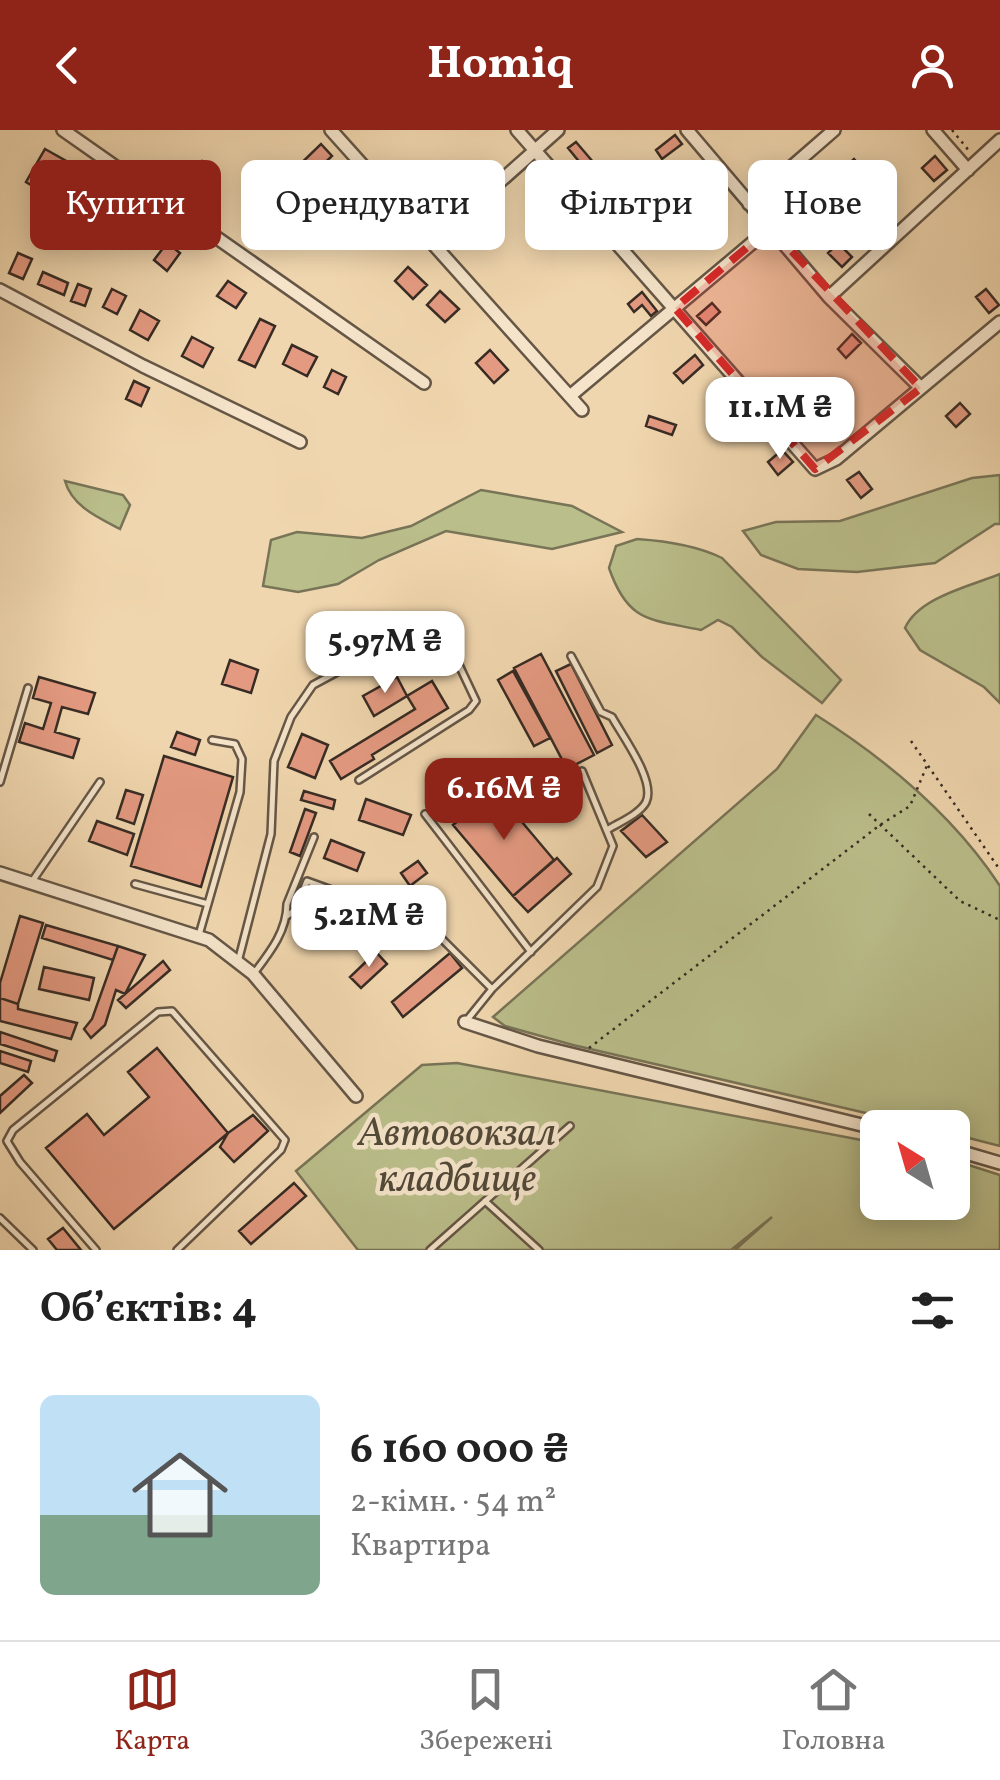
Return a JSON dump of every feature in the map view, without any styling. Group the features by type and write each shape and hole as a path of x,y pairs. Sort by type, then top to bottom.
{"street":[{"path":"63,130 424,383"},
{"path":"331,130 358,160"},
{"path":"516,130 815,468 836,459 1000,322"},
{"path":"505,176 558,130"},
{"path":"686,130 748,203"},
{"path":"800,160 834,130"},
{"path":"933,130 968,170"},
{"path":"829,297 1000,140"},
{"path":"570,396 748,247"},
{"path":"439,250 582,410"},
{"path":"789,250 829,297 921,388"},
{"path":"0,290 143,366 300,442"},
{"path":"0,874 209,940 253,974 356,1096"},
{"path":"465,1022 578,1056 860,1126"},
{"path":"970,1154 1000,1162"}],"lane":[{"path":"238,962 270,834 274,761 291,717 313,684 393,642 427,633 459,665 476,700 469,710 360,780"},
{"path":"571,656 601,712 612,717 649,784 646,802 640,809 607,830"},
{"path":"0,782 28,688"},
{"path":"199,937 240,792 242,760 235,744 212,740"},
{"path":"465,1022 492,989 596,887 612,846 582,770"},
{"path":"31,883 100,782"},
{"path":"425,814 530,952"},
{"path":"253,974 275,946 287,916 286,904 314,836"},
{"path":"287,916 294,910 307,881 340,893"},
{"path":"135,884 208,904"},
{"path":"439,936 492,989"},
{"path":"96,1250 20,1162 8,1141 13,1130 158,1012 172,1012 286,1140 282,1150 176,1250"},
{"path":"430,1250 570,1126"},
{"path":"486,1201 539,1250"},
{"path":"0,1218 29,1249"}],"path":[{"path":"952,130 978,160"},
{"path":"911,741 1000,870"},
{"path":"578,1056 880,824 910,806 928,763"},
{"path":"869,814 960,901 1000,920"}],"highlighted area":[{"path":"770,228 921,388 815,469 675,308"}],"green space":[{"path":"1000,475 1000,524 935,563 857,572 798,569 761,555 743,531 776,522 840,521 972,478"},
{"path":"65,481 123,495 130,505 120,529 79,504"},
{"path":"481,490 572,506 622,532 552,549 446,531 379,560 338,584 298,592 263,586 271,540 297,532 362,538 411,526"},
{"path":"637,539 681,544 722,558 841,680 822,703 762,657 732,627 718,620 701,630 643,616 624,599 609,568 616,546"},
{"path":"1000,574 1000,703 984,687 920,650 905,628 912,617 934,600"},
{"path":"816,715 917,791 962,836 1000,886 1000,1146 970,1138 970,1110 860,1112 573,1045 505,1026 493,1017 777,769"},
{"name":"Автовокзал кладбище","path":"457,1063 860,1140 860,1220 970,1220 970,1165 1000,1175 1000,1250 735,1250 772,1217 731,1250 358,1250 296,1171 422,1065"}],"building":[{"path":"675,135 682,144 662,159 656,150"},
{"path":"576,142 591,160 578,160 568,148"},
{"path":"321,144 332,156 328,160 304,160"},
{"path":"45,149 64,160 39,160"},
{"path":"935,156 947,170 934,181 922,168"},
{"path":"162,250 180,253 167,271 154,260"},
{"path":"845,250 852,257 842,267 828,253"},
{"path":"18,253 32,259 23,279 9,273"},
{"path":"408,267 427,285 413,299 395,281"},
{"path":"43,272 68,283 64,295 38,284"},
{"path":"228,281 246,293 236,308 217,296"},
{"path":"78,284 91,289 85,306 71,301"},
{"path":"112,289 126,296 117,314 103,307"},
{"path":"986,289 999,305 989,313 976,297"},
{"path":"440,291 459,309 445,322 427,305"},
{"path":"642,292 657,311 651,316 642,305 634,312 628,304"},
{"path":"712,303 720,312 706,325 697,316"},
{"path":"140,310 159,321 148,340 130,330"},
{"path":"260,319 275,326 255,367 239,360"},
{"path":"852,334 861,343 846,358 838,349"},
{"path":"192,337 213,348 203,367 182,356"},
{"path":"292,345 317,357 307,376 283,364"},
{"path":"490,350 508,370 494,383 476,363"},
{"path":"695,355 703,365 683,383 674,373"},
{"path":"332,370 346,377 338,394 324,387"},
{"path":"134,381 149,388 141,406 126,399"},
{"path":"960,403 970,414 956,427 946,416"},
{"path":"815,407 825,417 806,435 796,424"},
{"path":"649,416 676,425 672,435 646,426"},
{"path":"782,450 793,462 778,475 768,462"},
{"path":"859,472 872,489 861,498 847,480"},
{"path":"541,654 594,755 567,769 514,668"},
{"path":"230,660 258,670 251,693 222,684"},
{"path":"571,664 612,745 597,753 556,671"},
{"path":"513,671 550,738 534,746 498,680"},
{"path":"39,677 95,693 88,714 62,707 55,732 79,739 73,758 19,742 25,723 43,729 51,703 33,698"},
{"path":"397,677 407,696 374,716 363,696"},
{"path":"432,681 448,708 341,779 330,761 415,709 407,696"},
{"path":"177,732 200,740 195,755 171,747"},
{"path":"302,734 328,745 315,778 288,767"},
{"path":"164,756 233,777 201,887 131,866"},
{"path":"126,790 143,795 134,824 117,818"},
{"path":"495,790 554,860 513,896 453,825"},
{"path":"304,791 335,800 333,809 301,800"},
{"path":"366,799 411,815 403,835 359,820"},
{"path":"305,809 316,813 300,856 290,852"},
{"path":"642,815 667,842 646,857 621,831"},
{"path":"97,821 134,834 127,855 89,841"},
{"path":"331,840 364,853 357,871 324,858"},
{"path":"557,858 571,874 528,912 513,896"},
{"path":"418,861 427,873 410,886 401,873"},
{"path":"305,903 355,919 348,941 298,926"},
{"path":"20,916 43,923 18,1004 0,998 0,983"},
{"path":"46,925 118,946 113,960 42,938"},
{"path":"118,946 145,955 125,994 116,990 105,1025 91,1038 84,1029 92,1019"},
{"path":"376,952 387,964 361,988 350,977"},
{"path":"450,953 462,968 403,1017 392,1002"},
{"path":"163,961 170,970 126,1008 118,1000"},
{"path":"44,967 94,978 89,1000 39,989"},
{"path":"0,998 18,1004 18,1009 77,1023 71,1039 0,1021"},
{"path":"0,1032 57,1051 54,1061 0,1044"},
{"path":"157,1048 228,1133 114,1229 46,1148 87,1114 104,1135 149,1097 128,1072"},
{"path":"0,1051 31,1061 28,1072 0,1063"},
{"path":"24,1075 32,1083 0,1113 0,1096"},
{"path":"253,1115 268,1131 234,1162 220,1147 228,1133"},
{"path":"294,1183 306,1196 251,1244 239,1231"},
{"path":"63,1228 81,1250 57,1250 48,1239"}]}
